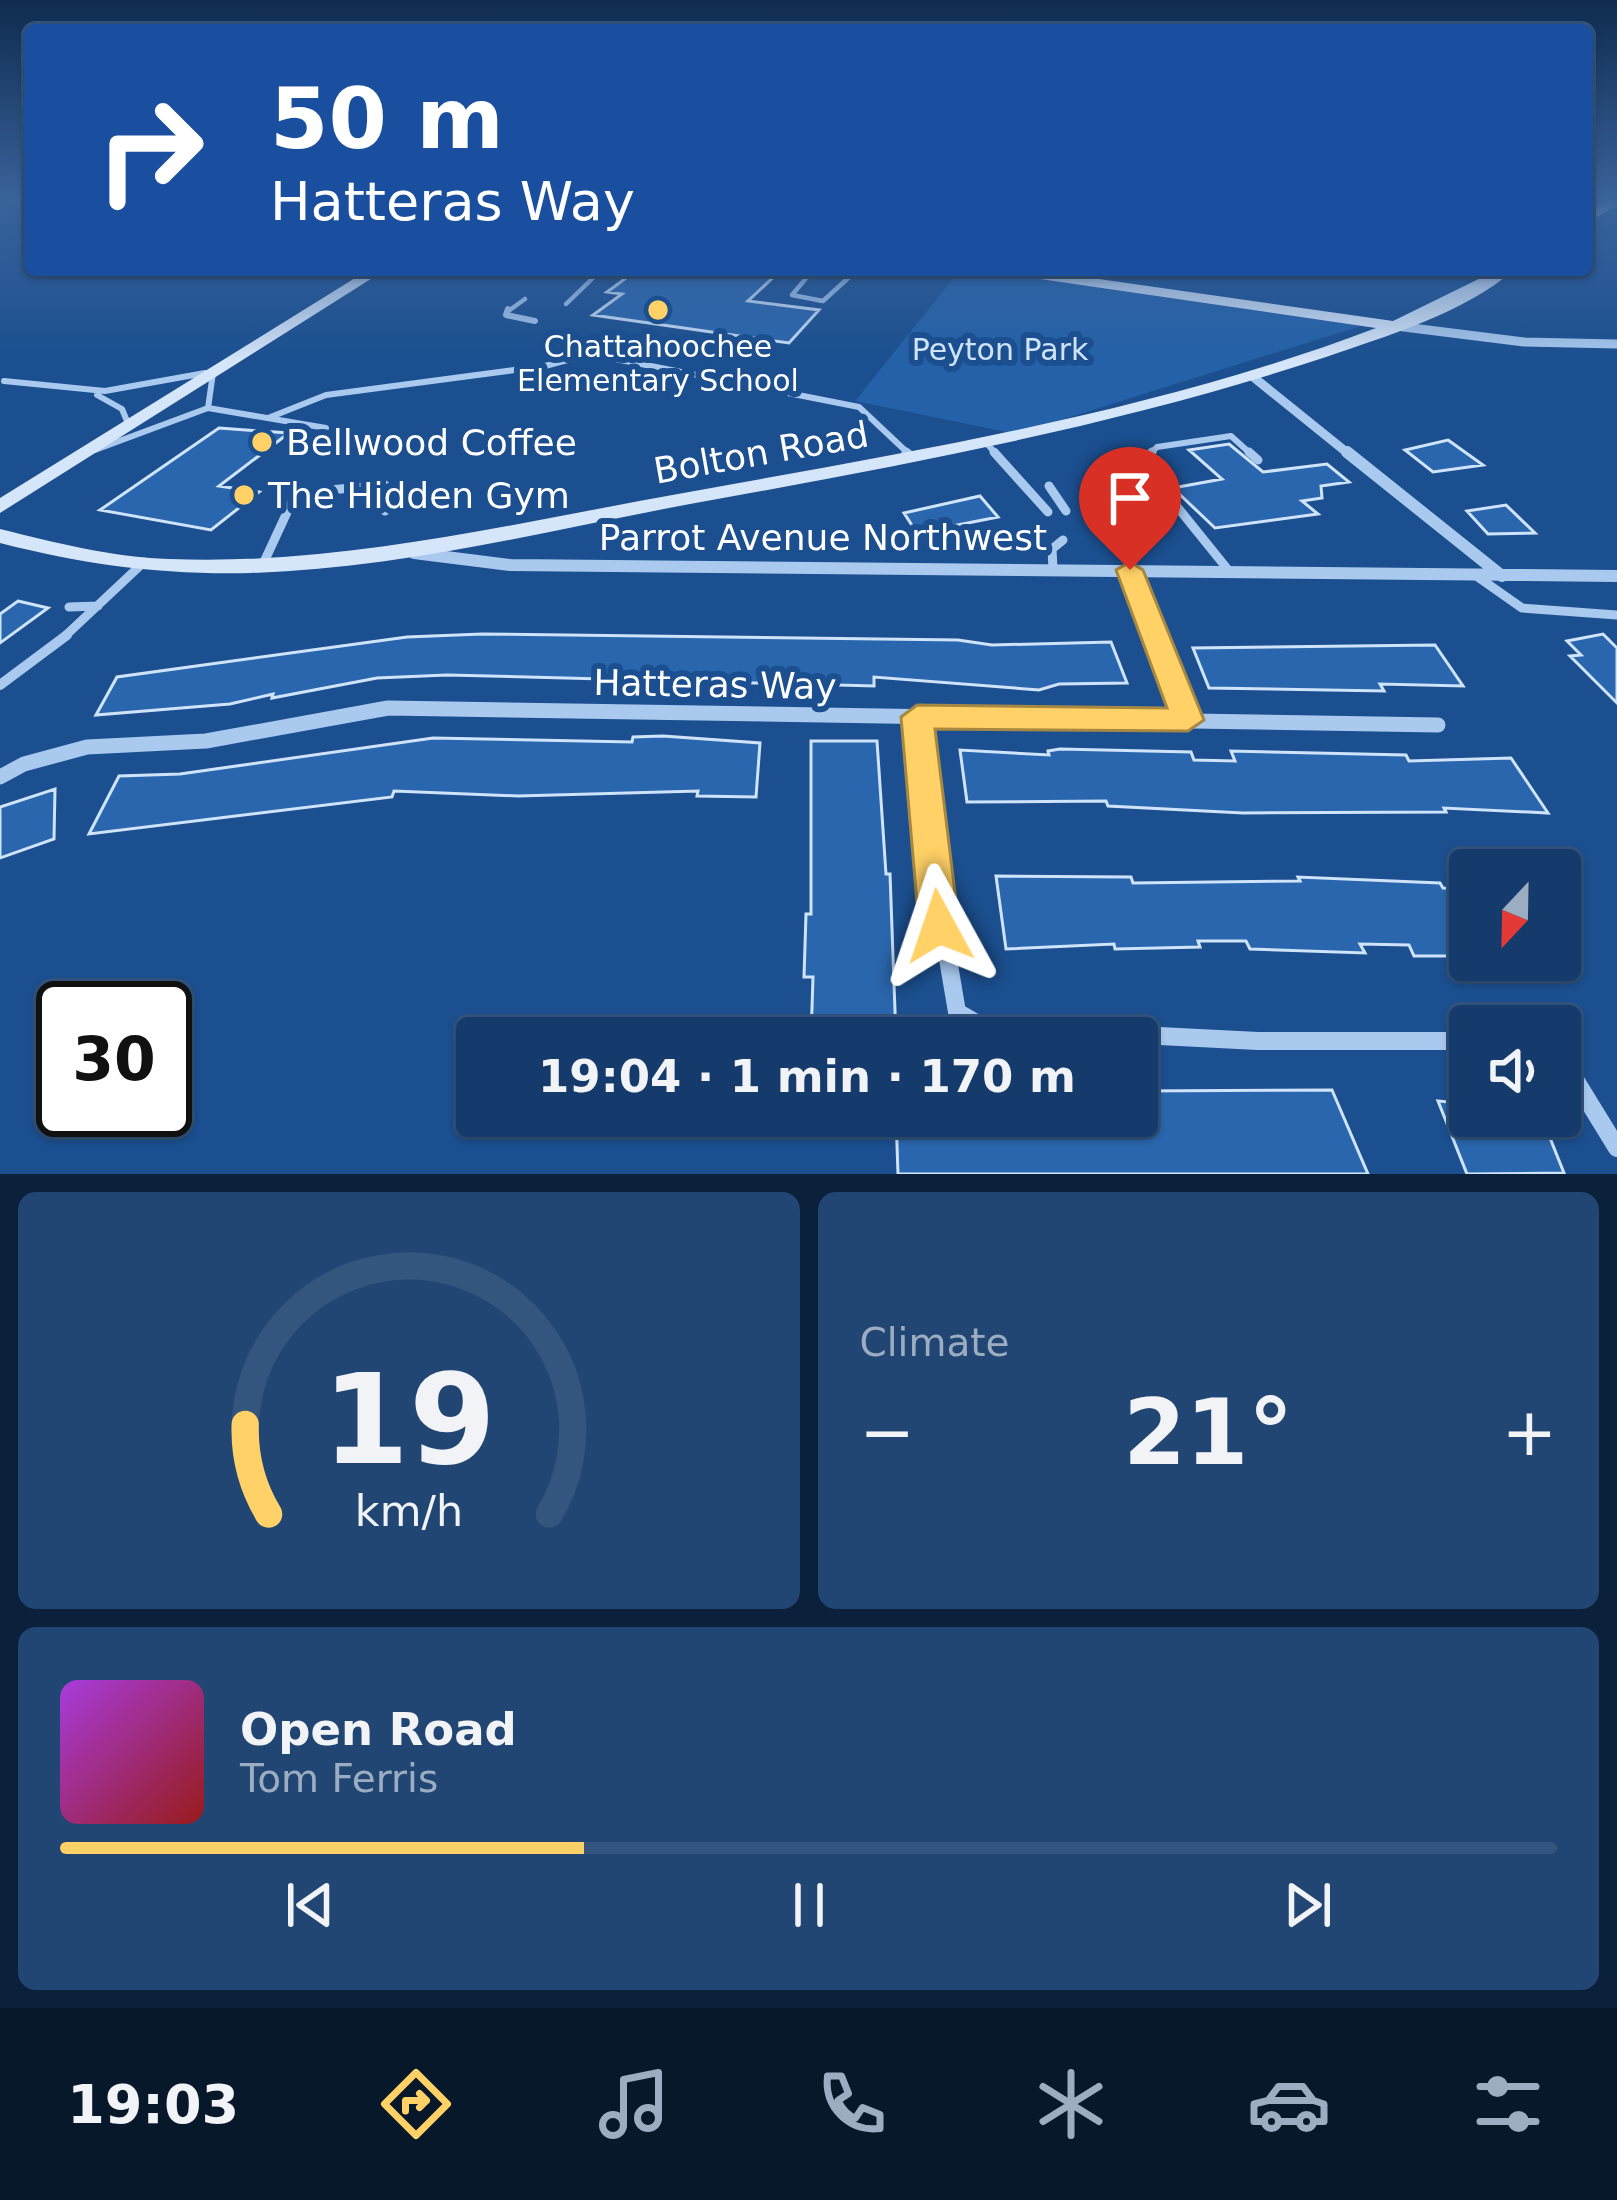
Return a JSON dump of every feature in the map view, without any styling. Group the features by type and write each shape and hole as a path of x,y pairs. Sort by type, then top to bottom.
{"main road":[{"path":"0,507 368,276"},
{"path":"1048,276 1394,326"},
{"name":"Bolton Road","path":"0,536 79,554 144,562 264,562 389,550 914,460 1252,376 1394,326 1495,276"}],"street":[{"path":"1394,326 1523,342 1617,344"},
{"path":"1252,376 1502,575"},
{"name":"Parrot Avenue Northwest","path":"389,550 510,565 1617,576"},
{"path":"1130,570 1188,720"},
{"name":"Hatteras Way","path":"0,777 24,764 87,747 227,738 388,708 1438,725"},
{"path":"917,717 939,926 957,1012 983,1028 1194,1040 1449,1042"},
{"path":"1581,1089 1617,1148"}],"lane":[{"path":"808,276 792,295 823,301 850,276"},
{"path":"566,304 594,278"},
{"path":"525,299 509,306 506,314 536,321"},
{"path":"268,418 326,395 545,366 590,354 859,407 914,460"},
{"path":"4,381 97,394 172,384 218,370"},
{"path":"208,408 218,370"},
{"path":"97,394 122,409 129,426"},
{"path":"82,455 208,408 326,428"},
{"path":"1229,571 1141,462 1157,448 1231,436 1258,460"},
{"path":"988,445 1048,512"},
{"path":"264,562 296,494 386,485 385,511"},
{"path":"1049,487 1066,511"},
{"path":"1053,569 1052,549 1063,541"},
{"path":"0,685 144,562"},
{"path":"1475,575 1493,596 1522,611 1617,615"},
{"path":"69,607 98,606"}],"green space":[{"name":"Peyton Park","path":"955,276 1034,276 1364,325 1016,434 855,401"}],"building":[{"path":"629,276 775,276 748,301 819,310 789,343 593,315 622,294 607,292"},
{"path":"219,428 289,433 219,486 259,492 211,530 100,510"},
{"path":"1448,440 1483,465 1433,472 1405,450"},
{"path":"1229,444 1263,472 1327,464 1349,482 1321,486 1322,498 1302,501 1318,514 1215,528 1173,488 1222,479 1189,450"},
{"path":"980,496 998,517 917,533 904,513"},
{"path":"1506,505 1535,533 1488,534 1467,511"},
{"path":"18,601 48,608 0,643 0,614"},
{"path":"1603,634 1617,648 1617,703 1570,656 1581,655 1567,641"},
{"path":"407,637 958,640 992,645 1111,642 1127,683 1059,684 1039,690 874,677 874,686 447,675 377,678 230,704 96,715 117,677"},
{"path":"1435,645 1463,686 1380,684 1384,691 1209,688 1193,648"},
{"path":"633,737 760,743 756,797 697,796 698,791 518,796 394,791 392,797 89,834 119,776 180,774 433,738 632,742"},
{"path":"811,741 877,741 886,874 890,874 895,1017 812,1017 813,977 804,977 806,914 811,914"},
{"path":"960,750 1049,755 1048,751 1191,752 1194,760 1235,761 1231,751 1406,755 1409,761 1511,758 1548,813 1444,808 1446,812 1243,813 1108,806 1106,801 967,802"},
{"path":"55,789 54,839 0,858 0,807"},
{"path":"996,876 1131,877 1133,883 1300,881 1298,877 1440,883 1449,888 1449,956 1414,956 1409,945 1360,944 1365,953 1250,949 1246,941 1198,941 1200,947 1115,949 1114,944 1006,949"},
{"path":"1332,1090 1368,1174 898,1174 897,1137 1158,1137 1158,1091"},
{"path":"1438,1101 1449,1102 1449,1129"},
{"path":"1452,1137 1550,1137 1564,1173 1467,1174"}],"place":[{"name":"Chattahoochee Elementary School","path":"658,310"},
{"name":"Bellwood Coffee","path":"262,442"},
{"name":"The Hidden Gym","path":"244,495"}],"route":[{"path":"939,926 917,717 1188,720 1130,570"}]}
